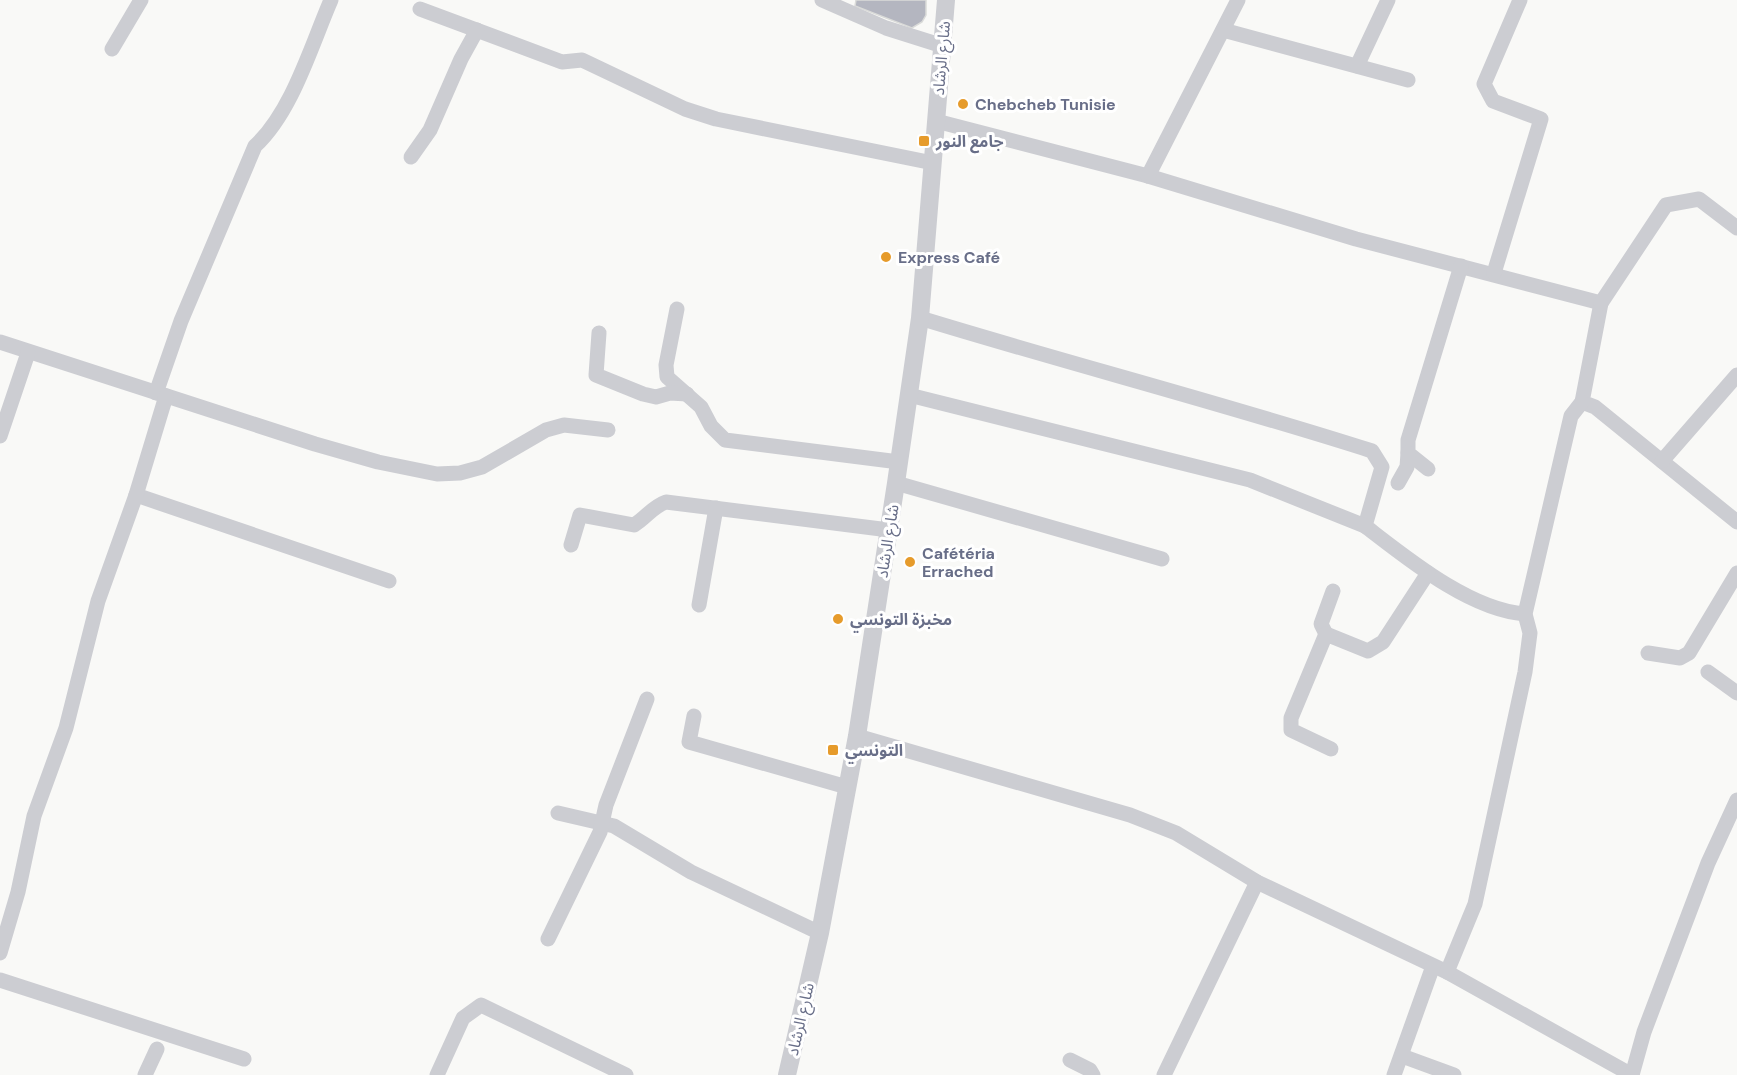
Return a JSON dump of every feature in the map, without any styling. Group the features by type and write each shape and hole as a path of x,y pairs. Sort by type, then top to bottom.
{"street":[{"path":"112,49 141,0"},
{"path":"0,953 18,892 34,816 66,728 98,601 135,495 181,321 255,146 270,131 297,79 331,0"},
{"path":"822,0 886,28 943,46"},
{"name":"شارع الرشاد","path":"787,1075 820,933 848,787 896,483 920,318 946,0"},
{"path":"1148,176 1238,0"},
{"path":"1357,66 1388,0"},
{"path":"1494,273 1541,119 1493,100 1484,84 1520,0"},
{"path":"420,9 562,62 582,60 685,109 716,119 933,163"},
{"path":"411,157 430,130 461,59 477,30"},
{"path":"1223,30 1408,80"},
{"path":"936,122 1148,176 1356,239 1494,273 1601,303"},
{"path":"1394,1075 1440,969 1476,904 1525,672 1530,633 1525,614 1571,416 1582,402 1601,303 1666,205 1699,199 1737,228"},
{"path":"1398,483 1407,467 1408,440 1461,266"},
{"path":"677,309 666,365 667,377 690,395 701,407 711,426 725,440 899,462"},
{"path":"920,318 1058,360 1173,390 1372,451 1382,467 1365,526"},
{"path":"599,333 596,375 656,397 669,393 690,395"},
{"path":"0,342 315,444 378,462 437,474 460,473 482,467 546,430 564,425 608,430"},
{"path":"0,436 28,352"},
{"path":"1662,461 1737,375"},
{"path":"909,395 1250,480 1365,526 1428,573 1503,612 1525,614"},
{"path":"1582,402 1595,407 1737,522"},
{"path":"1408,453 1428,469"},
{"path":"896,483 1162,559"},
{"path":"135,495 389,581"},
{"path":"571,545 580,515 634,525 644,519 653,507 666,502 889,530"},
{"path":"699,605 716,508"},
{"path":"1326,634 1368,651 1383,642 1428,573"},
{"path":"1648,653 1680,658 1689,653 1737,573"},
{"path":"1331,749 1291,730 1291,718 1326,634 1322,624 1333,591"},
{"path":"1708,672 1737,693"},
{"path":"548,939 604,823 606,805 646,699"},
{"path":"694,716 689,742 848,787"},
{"path":"857,736 1130,815 1176,833 1257,882 1330,914 1440,969 1632,1075 1644,1032 1708,862 1737,800"},
{"path":"558,813 604,823 691,872 820,933"},
{"path":"1164,1075 1257,882"},
{"path":"0,980 244,1059"},
{"path":"437,1075 463,1018 481,1005 626,1075"},
{"path":"145,1075 157,1049"},
{"path":"1402,1056 1454,1075"},
{"path":"1070,1060 1090,1070 1093,1075"}],"building":[{"path":"856,0 926,0 926,15 922,22 912,28 855,6"}],"place":[{"name":"Chebcheb Tunisie","path":"963,104"},
{"name":"جامع النور","path":"924,141"},
{"name":"Express Café","path":"886,257"},
{"name":"Cafétéria Errached","path":"910,562"},
{"name":"مخبزة التونسي","path":"838,619"},
{"name":"التونسي","path":"833,750"}]}
